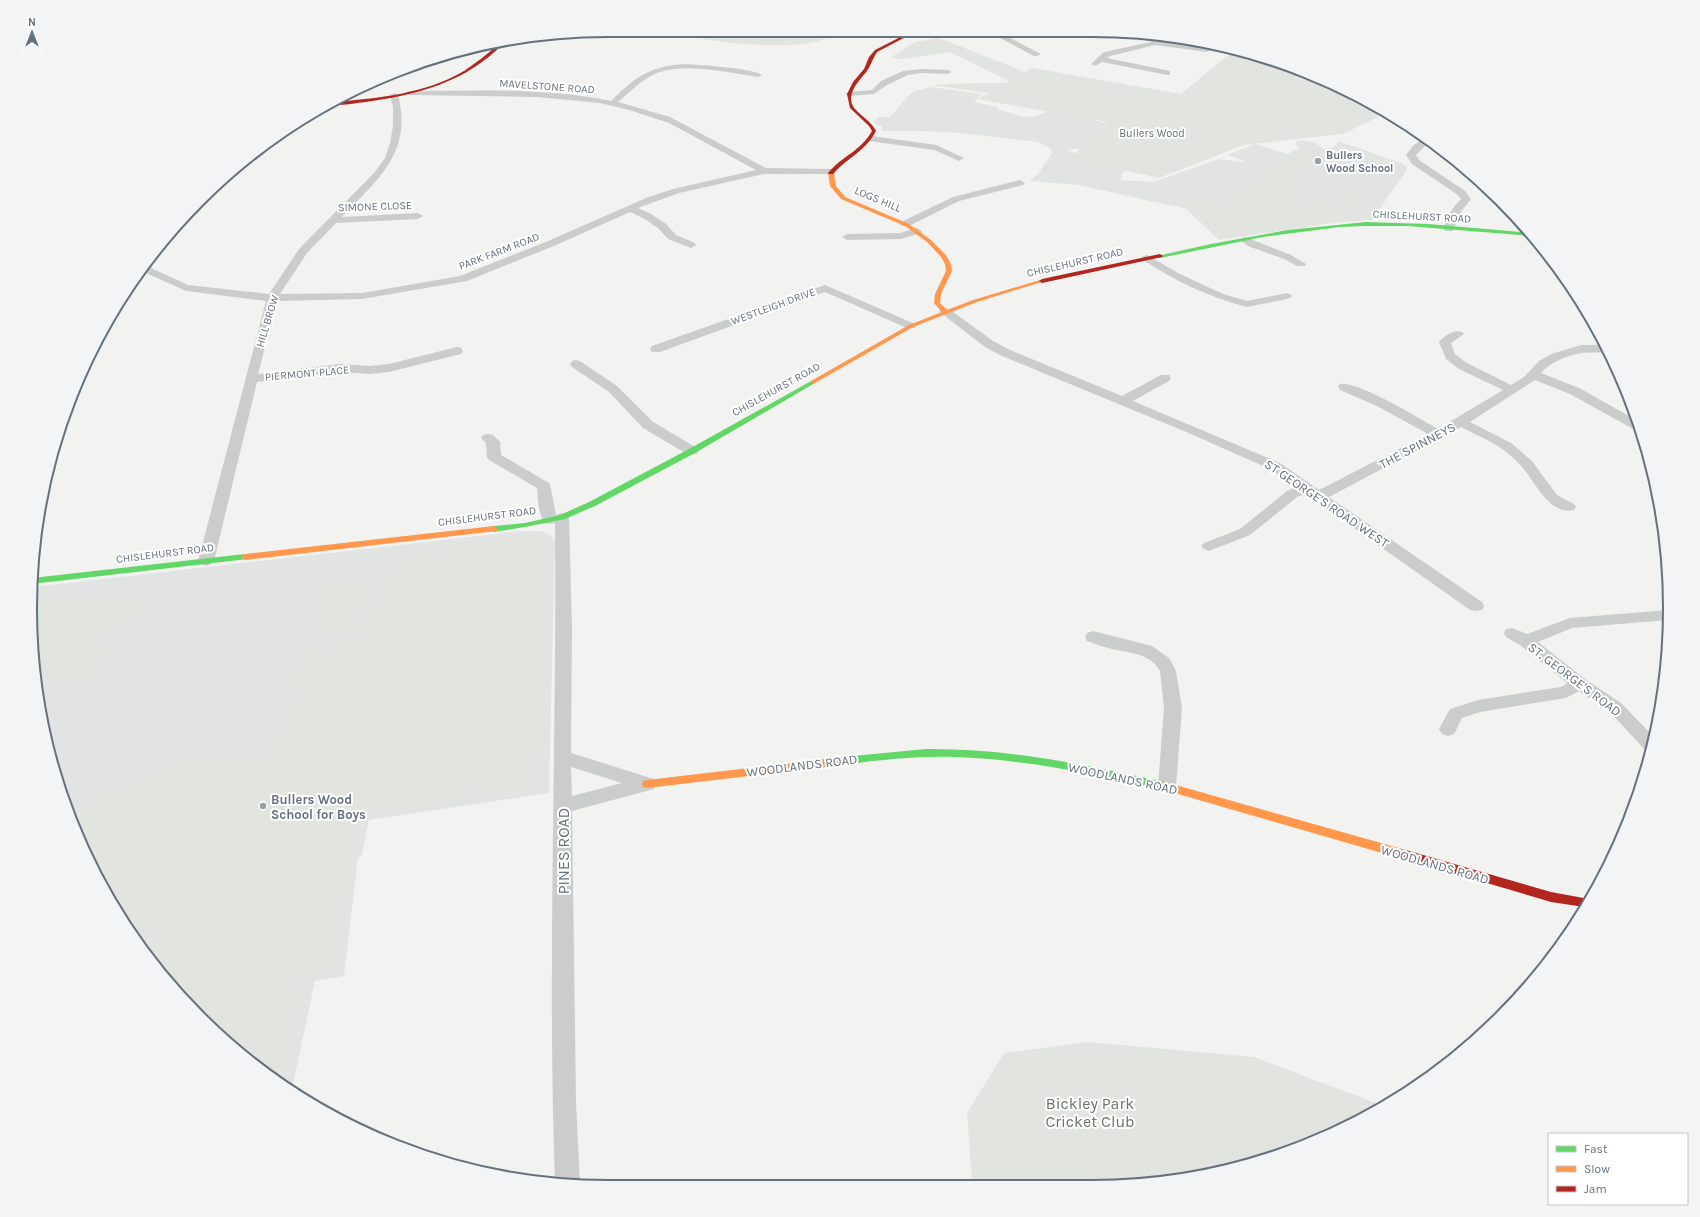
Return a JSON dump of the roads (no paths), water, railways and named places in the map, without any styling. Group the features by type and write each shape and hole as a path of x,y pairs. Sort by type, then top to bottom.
{"street":[{"path":"831,172 872,139 874,131 871,125 852,108 849,94 855,82 866,69 871,57 876,51 903,37"},
{"path":"1003,37 1037,54"},
{"path":"1168,73 1098,62 1108,54 1155,43 1207,50"},
{"path":"345,102 431,91 480,62 496,48"},
{"path":"614,102 647,75 656,70 690,66 758,75"},
{"path":"849,94 874,92 884,83 906,73 943,70"},
{"name":"MAVELSTONE ROAD","path":"431,91 541,94 590,98 614,102 656,115 686,128 764,171"},
{"name":"HILL BROW","path":"206,561 272,298 303,251 377,174 389,158 394,143 397,126 397,107 394,95"},
{"path":"872,139 936,148 959,158"},
{"path":"1422,143 1411,155 1415,162 1462,193 1466,199 1453,218 1449,229"},
{"name":"PARK FARM ROAD","path":"148,270 186,288 272,298 362,296 463,279 552,243 629,208 676,191 764,171 831,172"},
{"name":"LOGS HILL","path":"831,172 832,187 843,198 905,224 935,246 947,260 949,266 946,278 936,297 937,303 945,310"},
{"path":"905,224 956,199 1020,183"},
{"path":"629,208 647,216 662,226 672,237 691,245"},
{"name":"SIMONE CLOSE","path":"333,220 418,216"},
{"name":"CHISLEHURST ROAD","path":"38,580 525,524 556,518 592,504 692,450 911,326 945,310 997,293 1147,258 1290,232 1349,226 1393,224 1523,234"},
{"path":"847,237 863,233 901,236 917,232"},
{"path":"1244,240 1258,247 1292,258 1301,264"},
{"path":"1147,258 1174,275 1226,298 1247,304 1287,296"},
{"name":"WESTLEIGH DRIVE","path":"656,349 825,288 911,326"},
{"name":"ST GEORGE'S ROAD WEST","path":"945,310 989,344 1006,354 1254,455 1274,466 1476,606"},
{"path":"1458,334 1445,342 1450,356 1463,366 1512,390"},
{"name":"THE SPINNEYS","path":"1209,546 1245,532 1292,494 1313,492 1461,422 1528,380 1544,364 1564,353 1581,349 1600,348"},
{"name":"PIERMONT PLACE","path":"251,378 340,368 370,370 389,368 457,351"},
{"path":"576,364 613,388 648,425 692,450"},
{"path":"1533,375 1560,384 1632,423"},
{"path":"1123,401 1165,378"},
{"path":"1344,387 1382,403 1438,434"},
{"path":"1461,422 1506,446 1526,464 1552,498 1569,507"},
{"name":"PINES ROAD","path":"488,438 493,442 494,456 544,486 545,500 556,518 564,628 562,757 564,806 564,1094 568,1179"},
{"name":"ST. GEORGE'S ROAD","path":"1647,741 1615,707 1580,684 1519,637 1570,623 1663,615"},
{"path":"1093,637 1112,643 1146,650 1163,662 1168,671 1173,708 1167,786"},
{"path":"1448,729 1456,714 1478,706 1566,692 1580,684"},
{"name":"WOODLANDS ROAD","path":"564,806 647,784 888,755 954,753 999,756 1167,786 1544,894 1582,901"},
{"name":"WOODLANDS ROAD","path":"562,757 647,784"}],"place":[{"name":"Bullers Wood School","path":"1318,161"},
{"name":"Bullers Wood School for Boys","path":"263,806"}],"park label":[{"name":"Bullers Wood","path":"1152,133"},
{"name":"Bickley Park Cricket Club","path":"1090,1112"}]}
